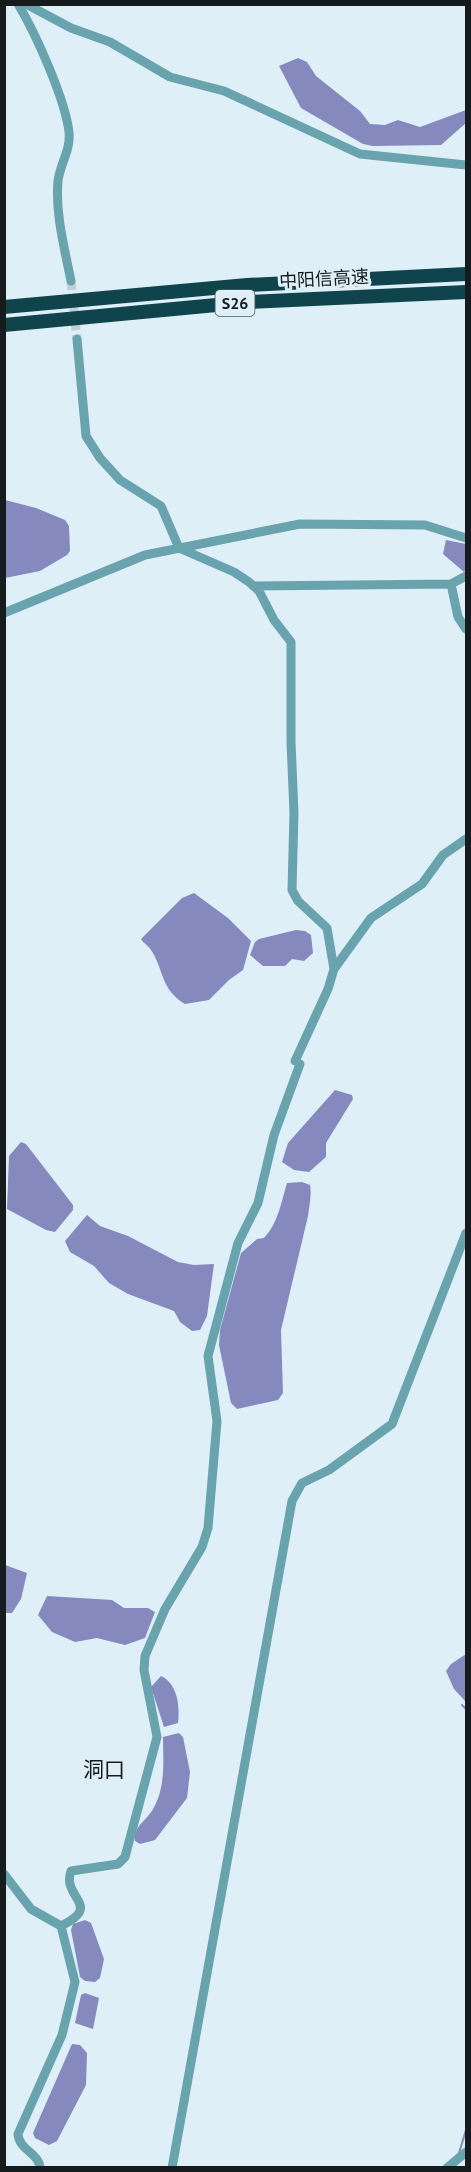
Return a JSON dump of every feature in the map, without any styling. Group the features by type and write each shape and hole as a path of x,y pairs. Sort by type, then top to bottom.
{"highway":[{"name":"中阳信高速","path":"4,307 269,283 466,274"},
{"name":"中阳信高速","path":"4,325 248,302 466,292"}],"street":[{"path":"18,4 47,67 64,112 69,133 58,192 71,281"},
{"path":"26,4 71,28 110,42 170,77 224,91 360,154 466,165"},
{"path":"61,1926 77,1918 81,1913 81,1907 69,1882 71,1871 118,1864 125,1857 157,1737 144,1670 145,1656 165,1609 202,1546 208,1528 218,1421 208,1356 238,1244 258,1203 274,1135 298,1063 328,989 333,969 327,928 298,901 292,891 294,813 291,642 254,586 234,572 178,548 161,507 120,480 86,436 77,339"},
{"path":"4,613 145,555 308,523 425,525 466,538"},
{"path":"254,586 451,584 466,576"},
{"path":"451,584 458,616 466,629"},
{"path":"333,969 371,918 422,884 443,855 466,839"},
{"path":"172,2168 292,1499 302,1483 329,1470 392,1424 466,1233"},
{"path":"4,1874 31,1909 61,1926 75,1982 62,2035 17,2137 25,2150 38,2160 40,2168"},
{"path":"447,2168 466,2152"}],"water":[{"path":"298,58 307,62 316,76 360,111 370,124 385,125 398,120 420,127 466,110 466,123 441,145 373,146 363,144 301,108 279,66"},
{"path":"5,500 36,508 65,520 69,526 70,551 67,555 40,571 5,578"},
{"path":"446,540 466,544 464,572 443,554"},
{"path":"194,893 228,918 251,941 243,970 209,1000 185,1004 171,992 150,948 141,939 182,898"},
{"path":"296,930 305,931 311,935 313,953 304,961 292,959 285,966 263,966 250,955 255,942 259,939"},
{"path":"335,1090 352,1095 353,1099 326,1143 326,1157 309,1172 294,1170 282,1162 288,1143"},
{"path":"21,1142 26,1144 73,1205 73,1210 55,1232 46,1230 7,1209 9,1156"},
{"path":"302,1182 310,1185 311,1196 281,1330 283,1393 278,1400 237,1409 231,1403 219,1345 220,1330 241,1253 257,1239 264,1238 273,1226 287,1183"},
{"path":"87,1215 100,1226 128,1236 178,1262 194,1265 214,1264 207,1316 200,1330 192,1331 180,1322 174,1311 128,1294 109,1283 94,1266 70,1252 65,1241"},
{"path":"5,1565 27,1573 21,1599 12,1613 5,1613"},
{"path":"47,1596 112,1600 124,1608 148,1608 155,1612 145,1638 125,1645 97,1638 75,1642 52,1632 38,1615"},
{"path":"466,1654 466,1702 454,1689 446,1671 451,1664"},
{"path":"161,1676 171,1684 177,1696 179,1710 178,1723 164,1727 151,1687"},
{"path":"179,1733 183,1737 190,1772 187,1798 155,1840 140,1844 135,1841 136,1832 151,1813 160,1792 163,1774 163,1737"},
{"path":"85,1920 91,1923 104,1959 100,1978 95,1982 85,1981 80,1977 71,1930 73,1924"},
{"path":"85,1993 99,1998 93,2029 75,2023 81,1995"},
{"path":"72,2044 80,2045 87,2053 86,2085 57,2141 49,2145 35,2138 33,2133"}],"waterway":[{"path":"462,1705 466,1709"},
{"path":"459,2153 466,2130"}],"tunnel":[{"path":"71,281 77,339"}],"district":[{"name":"洞口","path":"104,1770"}]}
